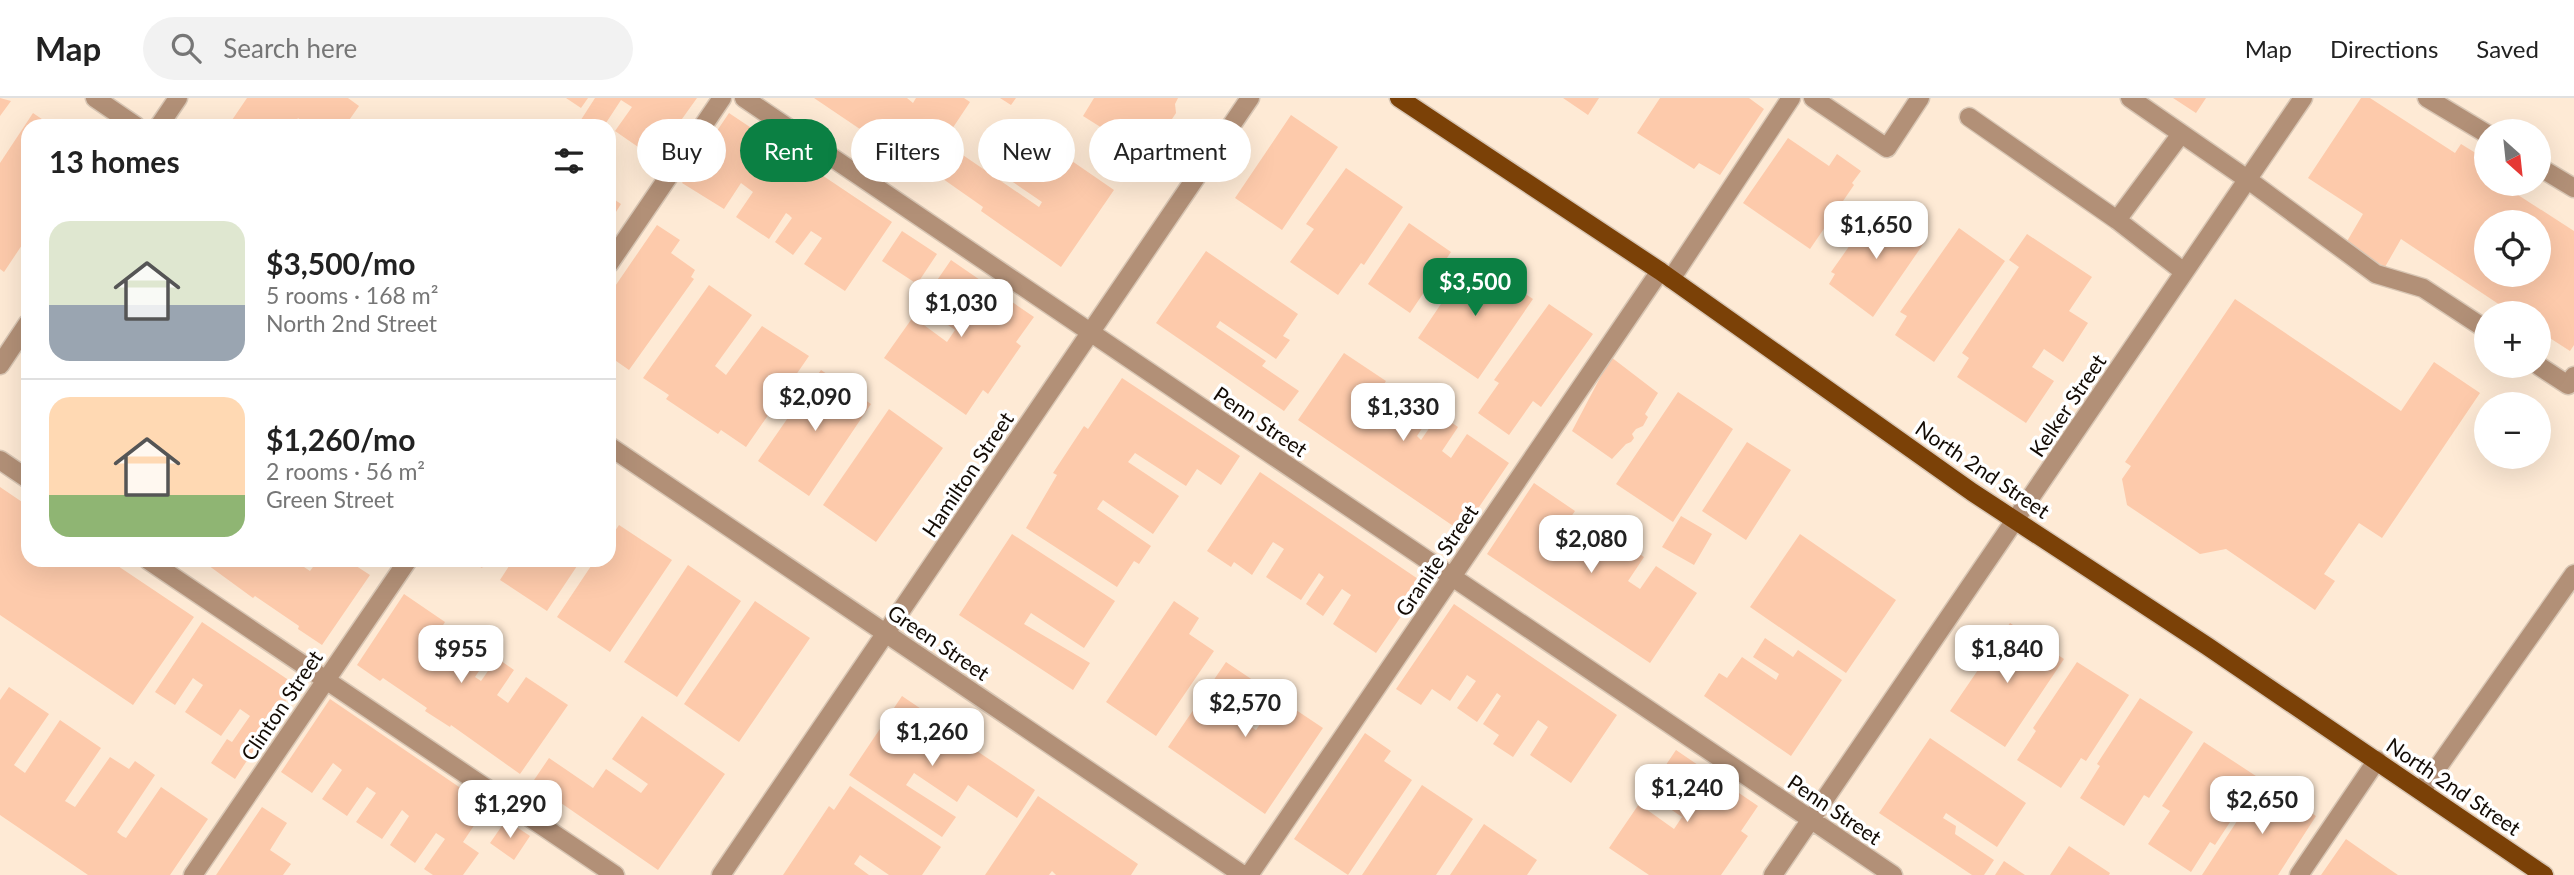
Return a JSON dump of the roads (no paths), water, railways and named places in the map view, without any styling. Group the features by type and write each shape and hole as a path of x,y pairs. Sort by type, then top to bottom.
{"main road":[{"name":"North 2nd Street","path":"1399,98 1666,275 1972,492 2377,760 2544,875"}],"street":[{"path":"95,98 126,119"},
{"path":"164,119 178,98"},
{"path":"616,254 722,98"},
{"name":"Penn Street","path":"744,98 1892,875"},
{"name":"Hamilton Street","path":"721,875 1250,98"},
{"name":"Granite Street","path":"1249,875 1452,577 1791,98"},
{"path":"1814,98 1886,148 1920,98"},
{"path":"2130,98 2376,274 2423,288 2474,321"},
{"name":"Kelker Street","path":"1773,875 2303,98"},
{"path":"2427,98 2474,127"},
{"path":"1969,117 2117,220 2184,272"},
{"path":"2117,220 2181,134"},
{"path":"2552,175 2574,188"},
{"path":"0,365 21,334"},
{"path":"2551,374 2568,385 2574,376"},
{"name":"Green Street","path":"616,451 1243,875"},
{"path":"0,460 21,474"},
{"path":"159,567 615,875"},
{"name":"Clinton Street","path":"193,875 403,567"},
{"path":"2421,791 2574,574"},
{"path":"2299,875 2377,760"}]}
